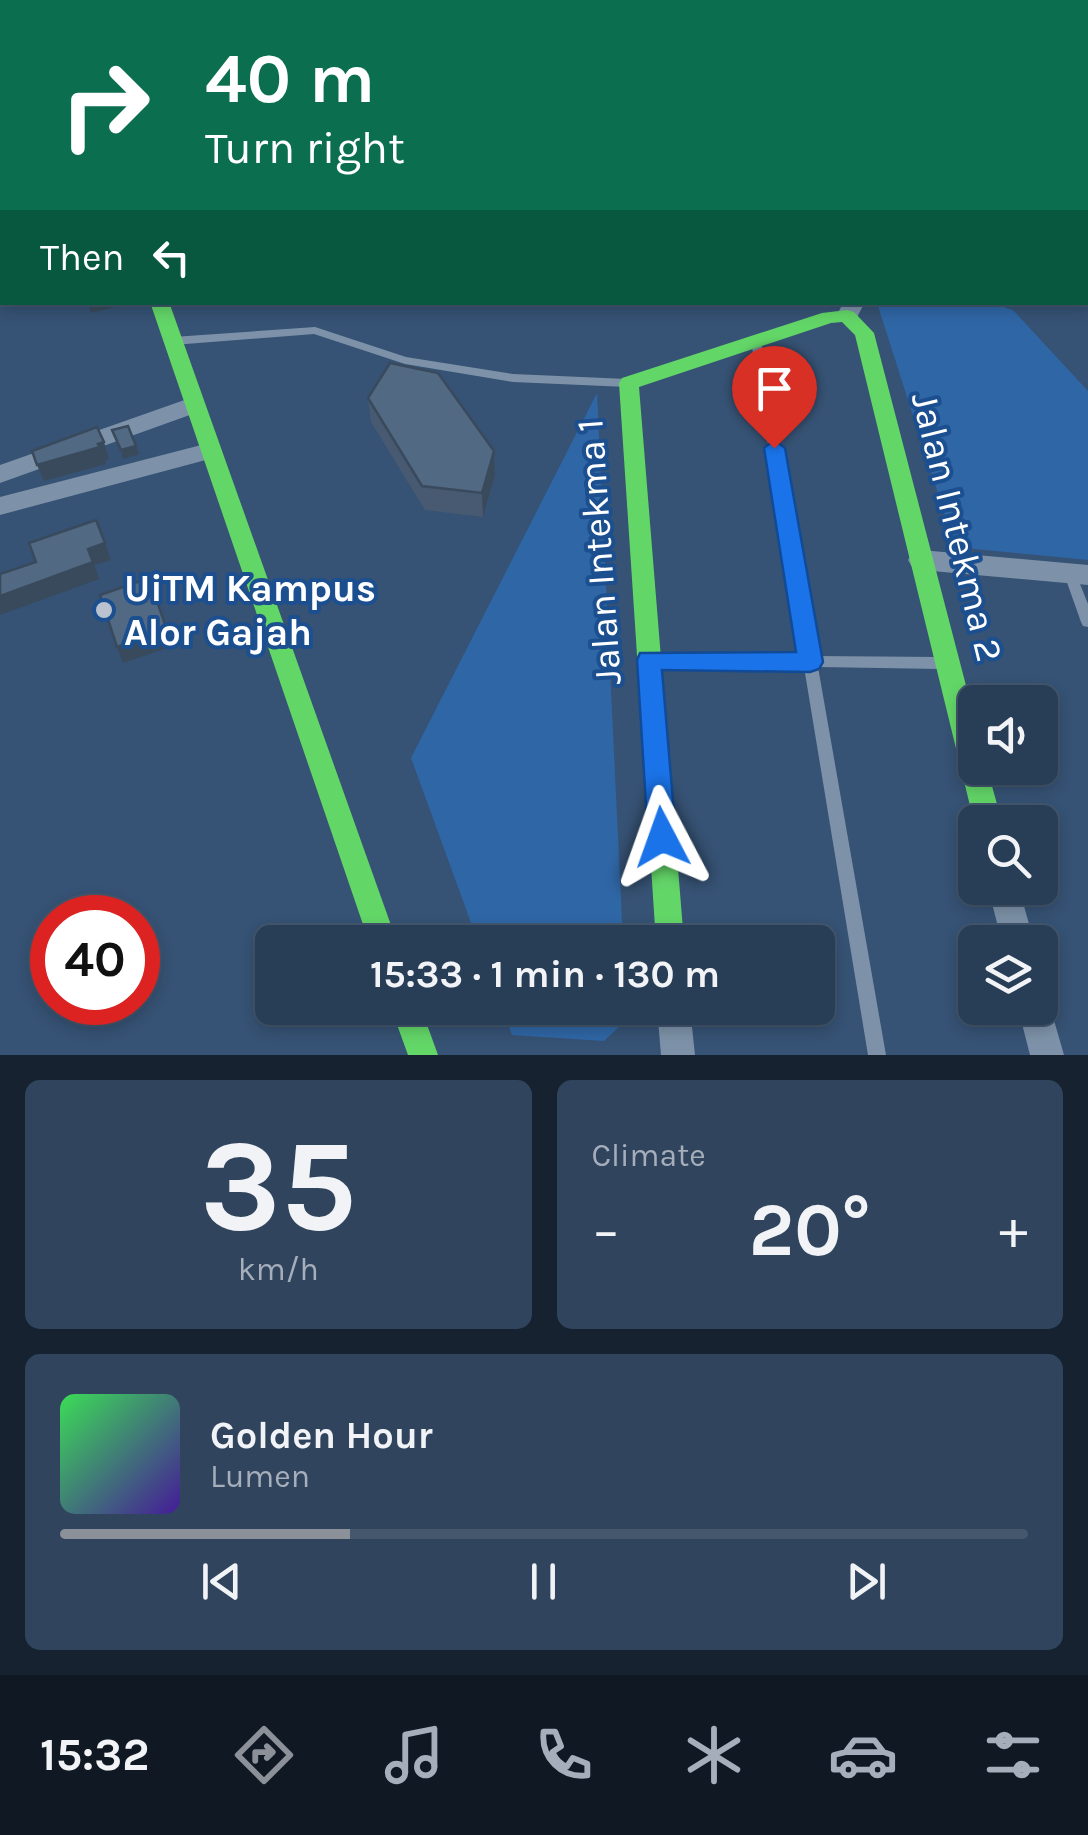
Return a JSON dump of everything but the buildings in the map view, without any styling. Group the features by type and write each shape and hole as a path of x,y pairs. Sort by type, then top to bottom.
{"street":[{"path":"160,305 377,925"},
{"name":"Jalan Intekma 1","path":"669,925 629,383 851,309"},
{"name":"Jalan Intekma 2","path":"851,309 864,333 984,805"},
{"path":"0,474 193,405"},
{"path":"0,506 209,451"},
{"path":"922,560 1079,574"},
{"path":"413,1025 424,1055"},
{"path":"675,1025 678,1055"},
{"path":"1039,1025 1047,1055"}],"lane":[{"path":"172,342 315,330 405,360 513,378 629,383"},
{"path":"756,341 877,1055"},
{"path":"1079,574 1088,622"},
{"path":"649,660 947,663"}],"shaded area":[{"path":"878,305 997,305 1013,310 1088,391 1088,560 955,547"},
{"path":"597,393 622,925 472,925 411,758"},
{"path":"508,1025 621,1025 604,1041 512,1035"}],"traffic: fast":[{"path":"160,305 377,925"},
{"path":"669,925 629,383 829,317 847,316 864,333 984,805"},
{"path":"412,1025 423,1055"}],"place":[{"name":"UiTM Kampus Alor Gajah","path":"104,610"}],"route":[{"path":"662,837 649,660 810,662 774,448"}]}
